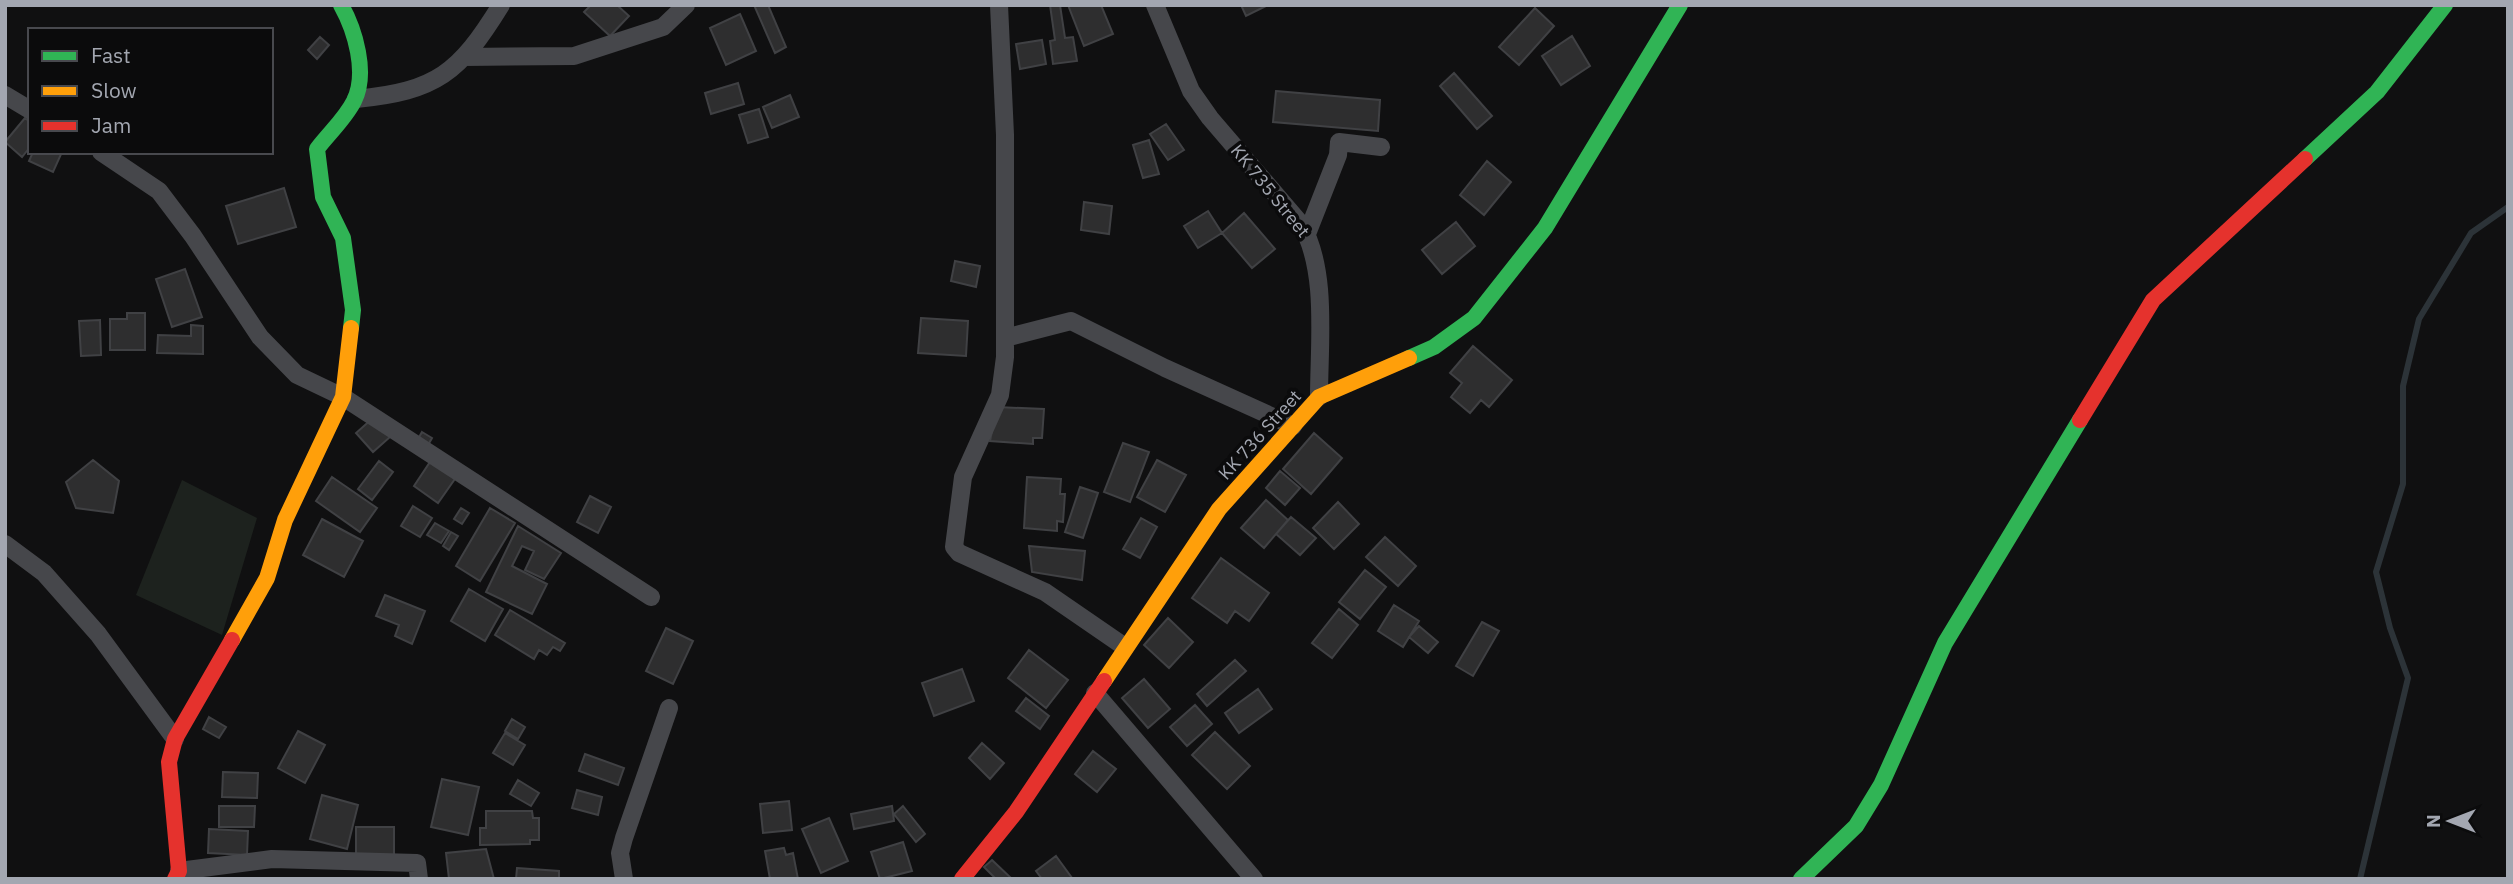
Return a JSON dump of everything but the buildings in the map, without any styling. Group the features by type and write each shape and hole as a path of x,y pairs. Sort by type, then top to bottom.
{"street":[{"path":"341,5 350,18 358,57 356,99 317,149 323,197 343,238 353,310 343,397 285,520 267,578 175,739 169,762 177,875 272,859 417,863 419,879"},
{"path":"356,99 404,94 455,68 501,5"},
{"path":"464,57 574,56 663,27 686,5"},
{"path":"999,5 1005,135 1005,338 1000,396 963,477 954,547 959,553 1045,592 1125,647"},
{"name":"KK 735 Street","path":"1155,5 1191,91 1210,118 1279,196 1307,234 1318,270 1319,397"},
{"name":"KK 736 Street","path":"962,879 1016,811 1219,509 1319,397 1434,347 1474,318 1545,228 1680,5"},
{"path":"1801,879 1856,826 1881,785 1945,643 2153,300 2377,92 2445,5"},
{"path":"5,95 28,109"},
{"path":"1307,234 1338,155 1339,142 1381,147"},
{"path":"104,154 159,191 193,236 260,337 298,375 343,397 651,597"},
{"path":"1005,338 1071,321 1165,368 1293,426"},
{"path":"5,544 44,573 98,634 175,739"},
{"path":"1095,693 1254,879"},
{"path":"624,879 621,853 624,838 669,708"}],"shaded area":[{"path":"182,480 257,518 222,635 136,595"}],"waterway":[{"path":"2360,879 2408,678 2390,628 2376,572 2403,484 2403,386 2419,319 2471,233 2508,207"}],"traffic: fast":[{"path":"341,5 355,39 360,78 354,101 317,149 323,197 343,238 353,310 351,328"},
{"path":"1409,358 1434,347 1474,318 1545,228 1680,5"},
{"path":"2305,159 2377,92 2445,5"},
{"path":"1801,879 1856,826 1881,785 1945,643 2080,420"}],"traffic: slow":[{"path":"232,640 267,578 285,520 343,397 351,328"},
{"path":"1104,681 1219,509 1319,397 1409,358"}],"traffic: jam":[{"path":"2080,420 2153,300 2305,159"},
{"path":"175,879 179,871 169,762 175,739 232,640"},
{"path":"962,879 1016,812 1104,681"}]}
